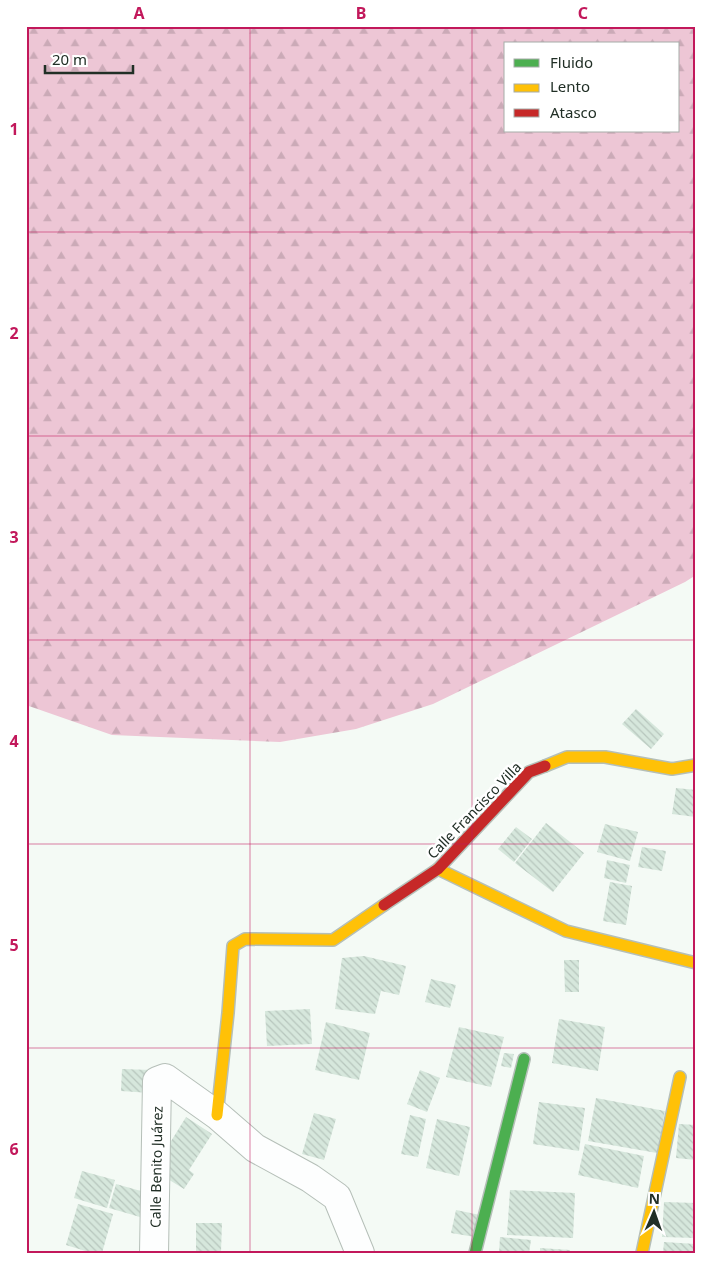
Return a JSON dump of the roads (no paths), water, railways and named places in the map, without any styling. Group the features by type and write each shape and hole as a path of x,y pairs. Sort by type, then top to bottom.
{"street":[{"name":"Calle Francisco Villa","path":"217,1115 233,946 244,939 333,940 438,869 529,772 567,757 605,757 672,769 696,765"},
{"path":"438,869 566,931 696,963"},
{"path":"475,1253 524,1058"},
{"path":"642,1253 680,1077"},
{"name":"Calle Benito Juárez","path":"154,1253 157,1081 165,1078 217,1115"},
{"path":"217,1115 255,1148 310,1178 337,1197 360,1253"}]}
